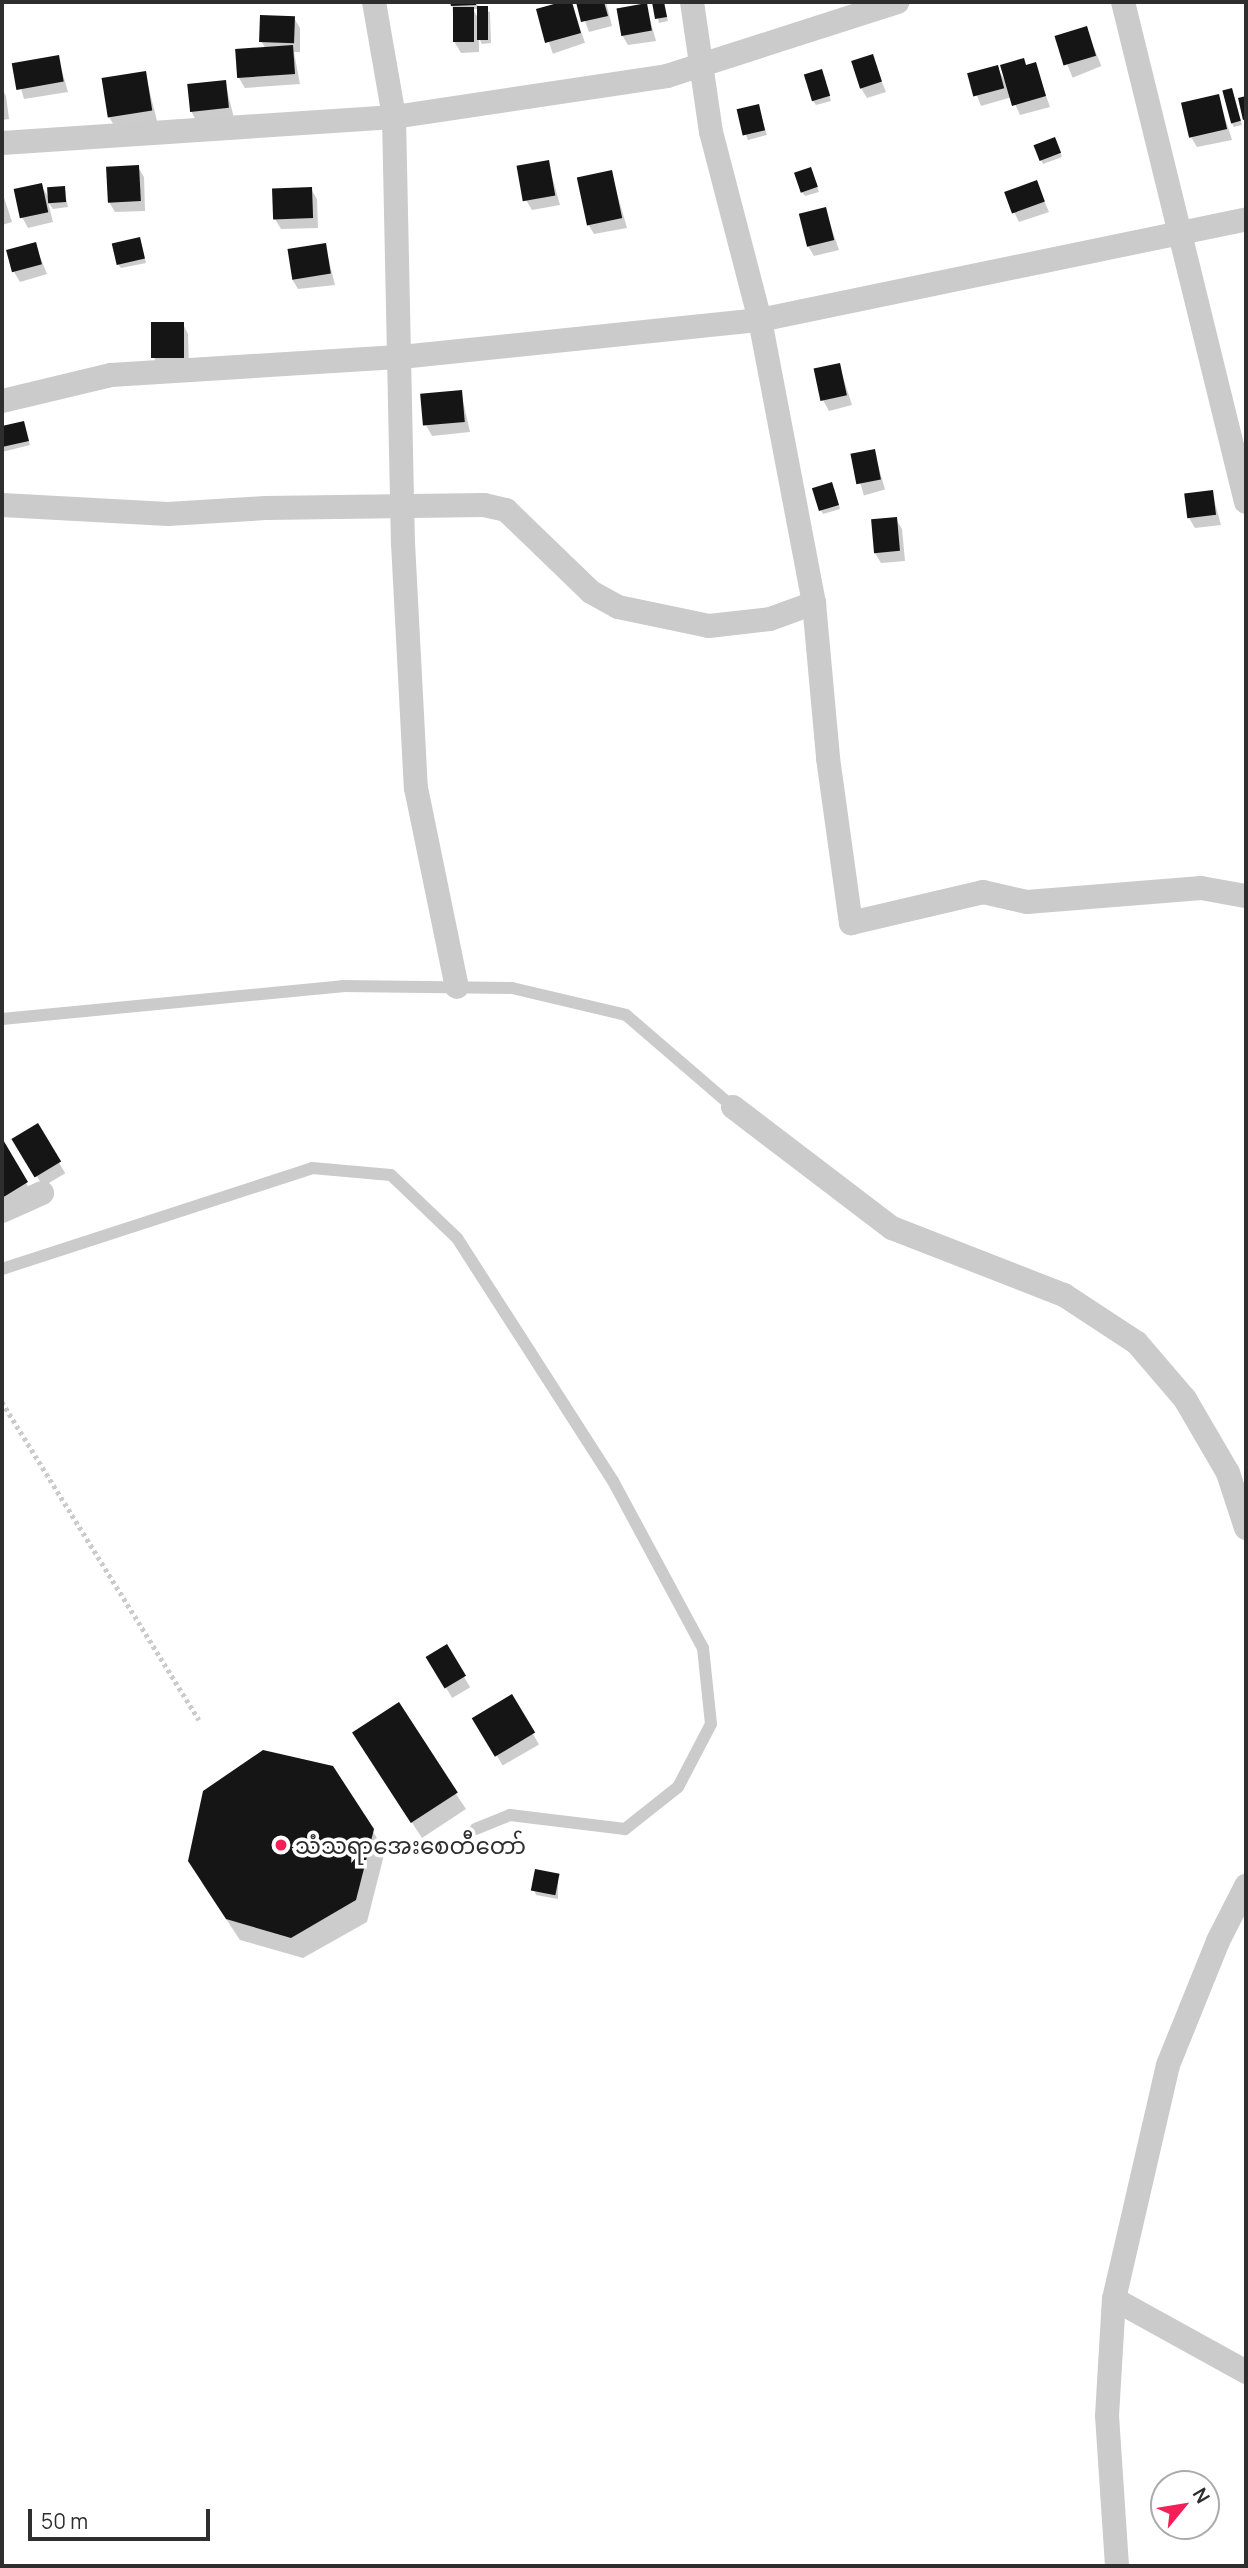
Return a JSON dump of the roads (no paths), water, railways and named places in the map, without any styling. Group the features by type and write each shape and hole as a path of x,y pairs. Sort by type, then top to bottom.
{"street":[{"path":"374,2 394,117 403,508 416,788 457,987"},
{"path":"692,2 699,65 711,132 760,320 814,603 828,758 851,923 983,892 1027,902 1202,888 1246,896"},
{"path":"2,143 394,117 667,76 897,2"},
{"path":"1123,2 1246,502"},
{"path":"2,401 111,375 401,358 760,320 1246,219"},
{"path":"2,505 168,514 219,509 484,505 506,510 591,592 618,607 675,622 709,626 770,619 814,603"},
{"path":"733,1107 892,1228 1064,1294 1137,1343 1185,1399 1228,1473 1246,1528"},
{"path":"2,1211 42,1193"},
{"path":"1117,2566 1107,2416 1114,2299 1168,2065 1240,1915 1246,1886"},
{"path":"1114,2299 1246,2372"}],"lane":[{"path":"2,1019 342,986 512,988 626,1015 733,1107"},
{"path":"2,1269 312,1168 391,1175 457,1238 613,1481 703,1648 711,1724 678,1787 625,1829 510,1815 476,1829"}],"place":[{"name":"သံသရာအေးစေတီတော်","path":"281,1845"}]}
